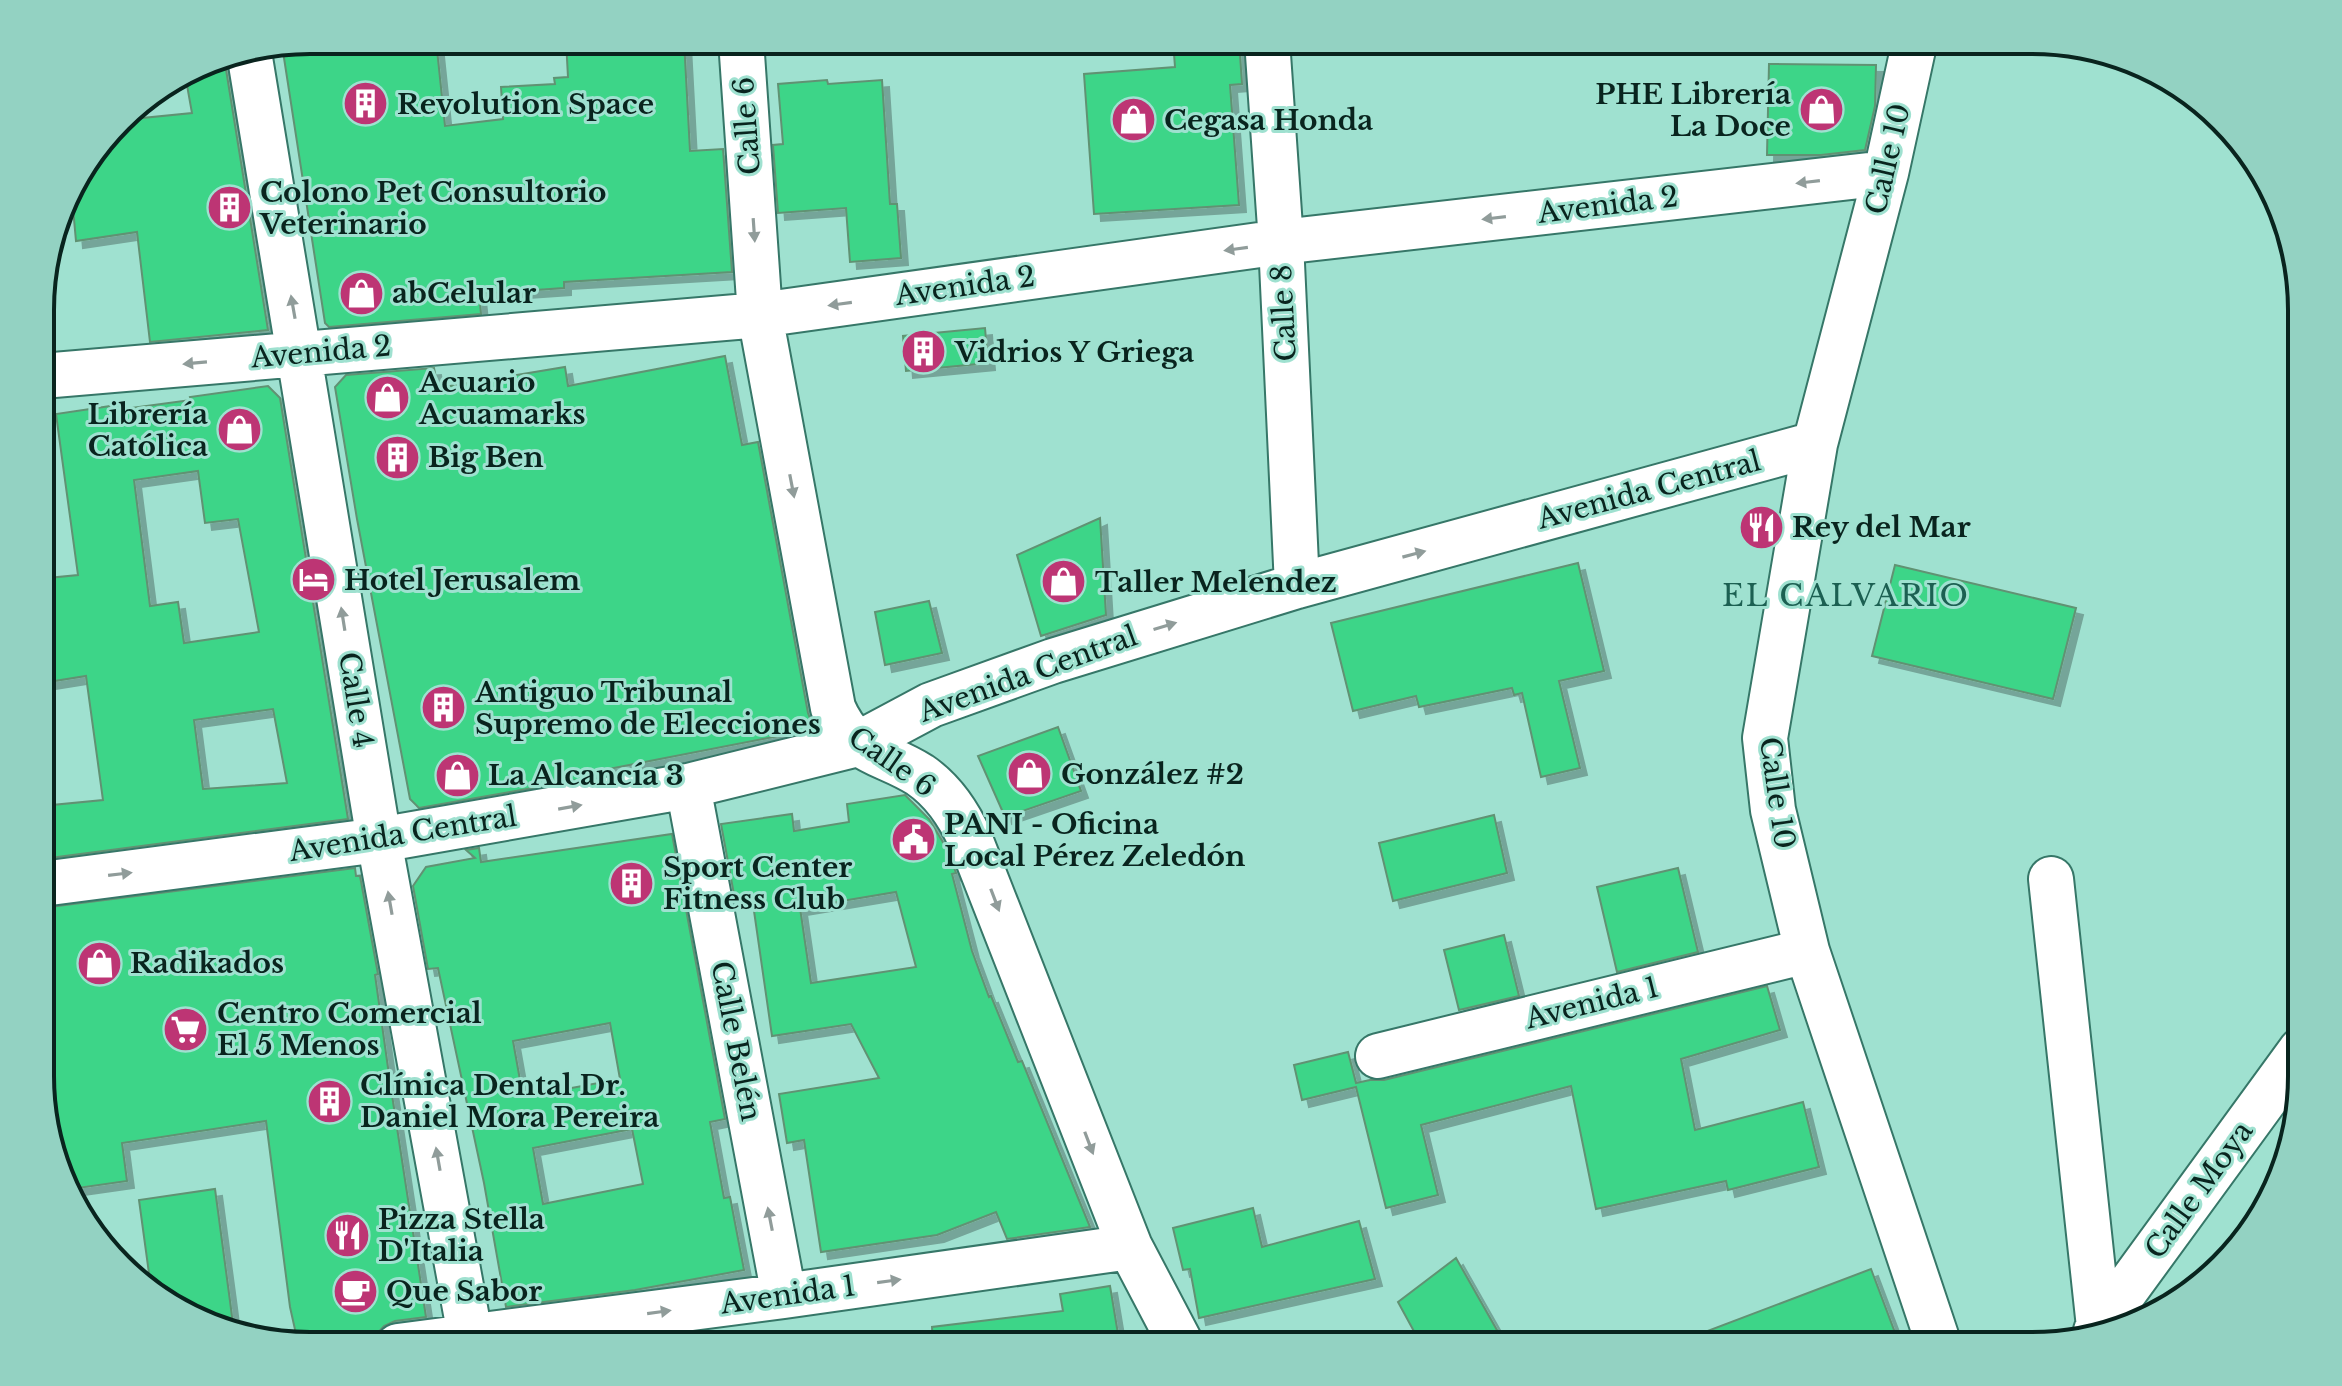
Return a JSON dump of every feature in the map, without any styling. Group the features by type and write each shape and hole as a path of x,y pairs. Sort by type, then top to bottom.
{"street":[{"name":"Calle 6","path":"742,54 760,315 833,708 842,728 858,744 922,776 958,813 1130,1247 1174,1332"},
{"name":"Calle 8","path":"1268,54 1281,242 1297,586"},
{"name":"Calle 10","path":"1912,54 1886,173 1815,444 1765,738 1773,810 1807,951 1934,1331"},
{"name":"Calle 4","path":"251,61 379,840 469,1332"},
{"name":"Avenida 2","path":"54,375 760,315 1281,242 1886,173"},
{"name":"Avenida Central","path":"54,882 379,840 688,786 858,744 931,705 1039,665 1297,586 1815,444"},
{"name":"Calle Belén","path":"688,786 784,1296"},
{"path":"2051,879 2097,1323"},
{"name":"Avenida 1","path":"1378,1056 1807,951"},
{"name":"Calle Moya","path":"2104,1321 2287,1069"},
{"name":"Avenida 1","path":"540,1332 1130,1247"}],"building":[{"path":"437,54 445,126 503,119 501,87 555,84 554,78 568,77 567,54 685,54 690,151 723,149 732,272 564,282 564,288 479,294 481,314 329,327 325,323 284,56"},
{"path":"1174,54 1240,54 1242,84 1230,85 1239,205 1094,214 1084,74 1175,67"},
{"name":"PHE Librería La Doce","path":"1769,64 1876,65 1875,106 1865,150 1821,155 1767,155"},
{"path":"226,68 268,330 150,342 137,232 76,241 73,211 97,168 117,141 140,118 192,113 187,85"},
{"path":"827,80 828,84 882,80 890,204 897,204 901,258 850,262 846,208 778,213 773,145 783,144 778,84"},
{"path":"985,328 988,363 906,371 903,336"},
{"path":"725,356 742,445 758,442 808,713 814,729 588,773 589,778 419,808 410,799 335,387 346,375 434,368 438,388 565,367 568,386"},
{"path":"268,386 280,398 348,819 54,857 54,805 103,800 86,676 54,681 54,577 78,575 56,414 124,404 124,409 191,400 190,397","holes":["198,471 205,523 238,519 259,632 184,643 178,602 150,606 134,480","273,709 287,783 203,789 194,720"]},
{"name":"Taller Melendez","path":"1100,518 1106,615 1041,636 1017,555"},
{"path":"1578,563 1604,671 1559,681 1580,768 1541,777 1522,693 1514,695 1512,688 1419,707 1416,696 1353,711 1331,623"},
{"path":"1895,565 2076,608 2053,699 1872,656"},
{"path":"929,601 942,653 885,665 875,612"},
{"name":"González #2","path":"1058,727 1081,791 1005,817 978,756"},
{"path":"905,795 929,819 947,849 956,873 952,874 972,951 989,997 1018,1062 1022,1061 1090,1227 1007,1239 996,1212 937,1235 821,1252 804,1140 787,1143 779,1094 879,1078 851,1024 772,1036 752,897 735,900 721,824 792,814 794,831 849,822 847,804","holes":["896,892 916,967 811,983 800,908"]},
{"path":"1494,815 1507,873 1393,901 1379,843"},
{"path":"672,834 725,1119 710,1122 724,1198 730,1197 744,1270 635,1290 506,1307 484,1183 438,968 428,969 413,886 426,867 475,858 466,850 479,848 481,862","holes":["610,1023 620,1079 523,1097 513,1041","632,1129 643,1184 543,1204 533,1148"]},
{"path":"355,868 356,876 360,876 378,974 375,975 426,1317 395,1321 379,1332 295,1331 266,1121 122,1143 127,1181 80,1188 68,1159 56,1110 54,906"},
{"path":"1678,868 1698,952 1617,972 1597,887"},
{"path":"1504,935 1519,996 1459,1010 1444,950"},
{"path":"1767,986 1780,1030 1681,1059 1695,1130 1803,1102 1819,1167 1728,1190 1726,1181 1596,1209 1571,1086 1421,1125 1438,1195 1386,1208 1356,1087 1302,1100 1294,1065 1348,1052 1356,1083 1384,1080"},
{"path":"215,1189 232,1320 182,1298 149,1275 139,1200"},
{"path":"1253,1208 1262,1247 1359,1221 1375,1279 1199,1318 1190,1269 1183,1270 1173,1228"},
{"path":"1456,1258 1498,1331 1414,1331 1398,1302"},
{"path":"1871,1269 1894,1331 1707,1331"},
{"path":"1110,1286 1118,1332 932,1332 932,1327 1063,1311 1060,1294"}],"place":[{"name":"Revolution Space","path":"366,104"},
{"name":"PHE Librería La Doce","path":"1822,110"},
{"name":"Cegasa Honda","path":"1133,120"},
{"name":"Colono Pet Consultorio Veterinario","path":"229,208"},
{"name":"abCelular","path":"361,293"},
{"name":"Vidrios Y Griega","path":"924,352"},
{"name":"Acuario Acuamarks","path":"388,398"},
{"name":"Librería Católica","path":"239,430"},
{"name":"Big Ben","path":"397,457"},
{"name":"Rey del Mar","path":"1761,527"},
{"name":"Hotel Jerusalem","path":"313,580"},
{"name":"Taller Melendez","path":"1064,582"},
{"name":"Antiguo Tribunal Supremo de Elecciones","path":"444,708"},
{"name":"González #2","path":"1030,774"},
{"name":"La Alcancía 3","path":"457,775"},
{"name":"PANI - Oficina Local Pérez Zeledón","path":"913,840"},
{"name":"Sport Center Fitness Club","path":"632,883"},
{"name":"Radikados","path":"99,963"},
{"name":"Centro Comercial El 5 Menos","path":"186,1029"},
{"name":"Clínica Dental Dr. Daniel Mora Pereira","path":"329,1101"},
{"name":"Pizza Stella D'Italia","path":"347,1235"},
{"name":"Que Sabor","path":"355,1291"}],"district":[{"name":"EL CALVARIO","path":"1846,595"}]}
